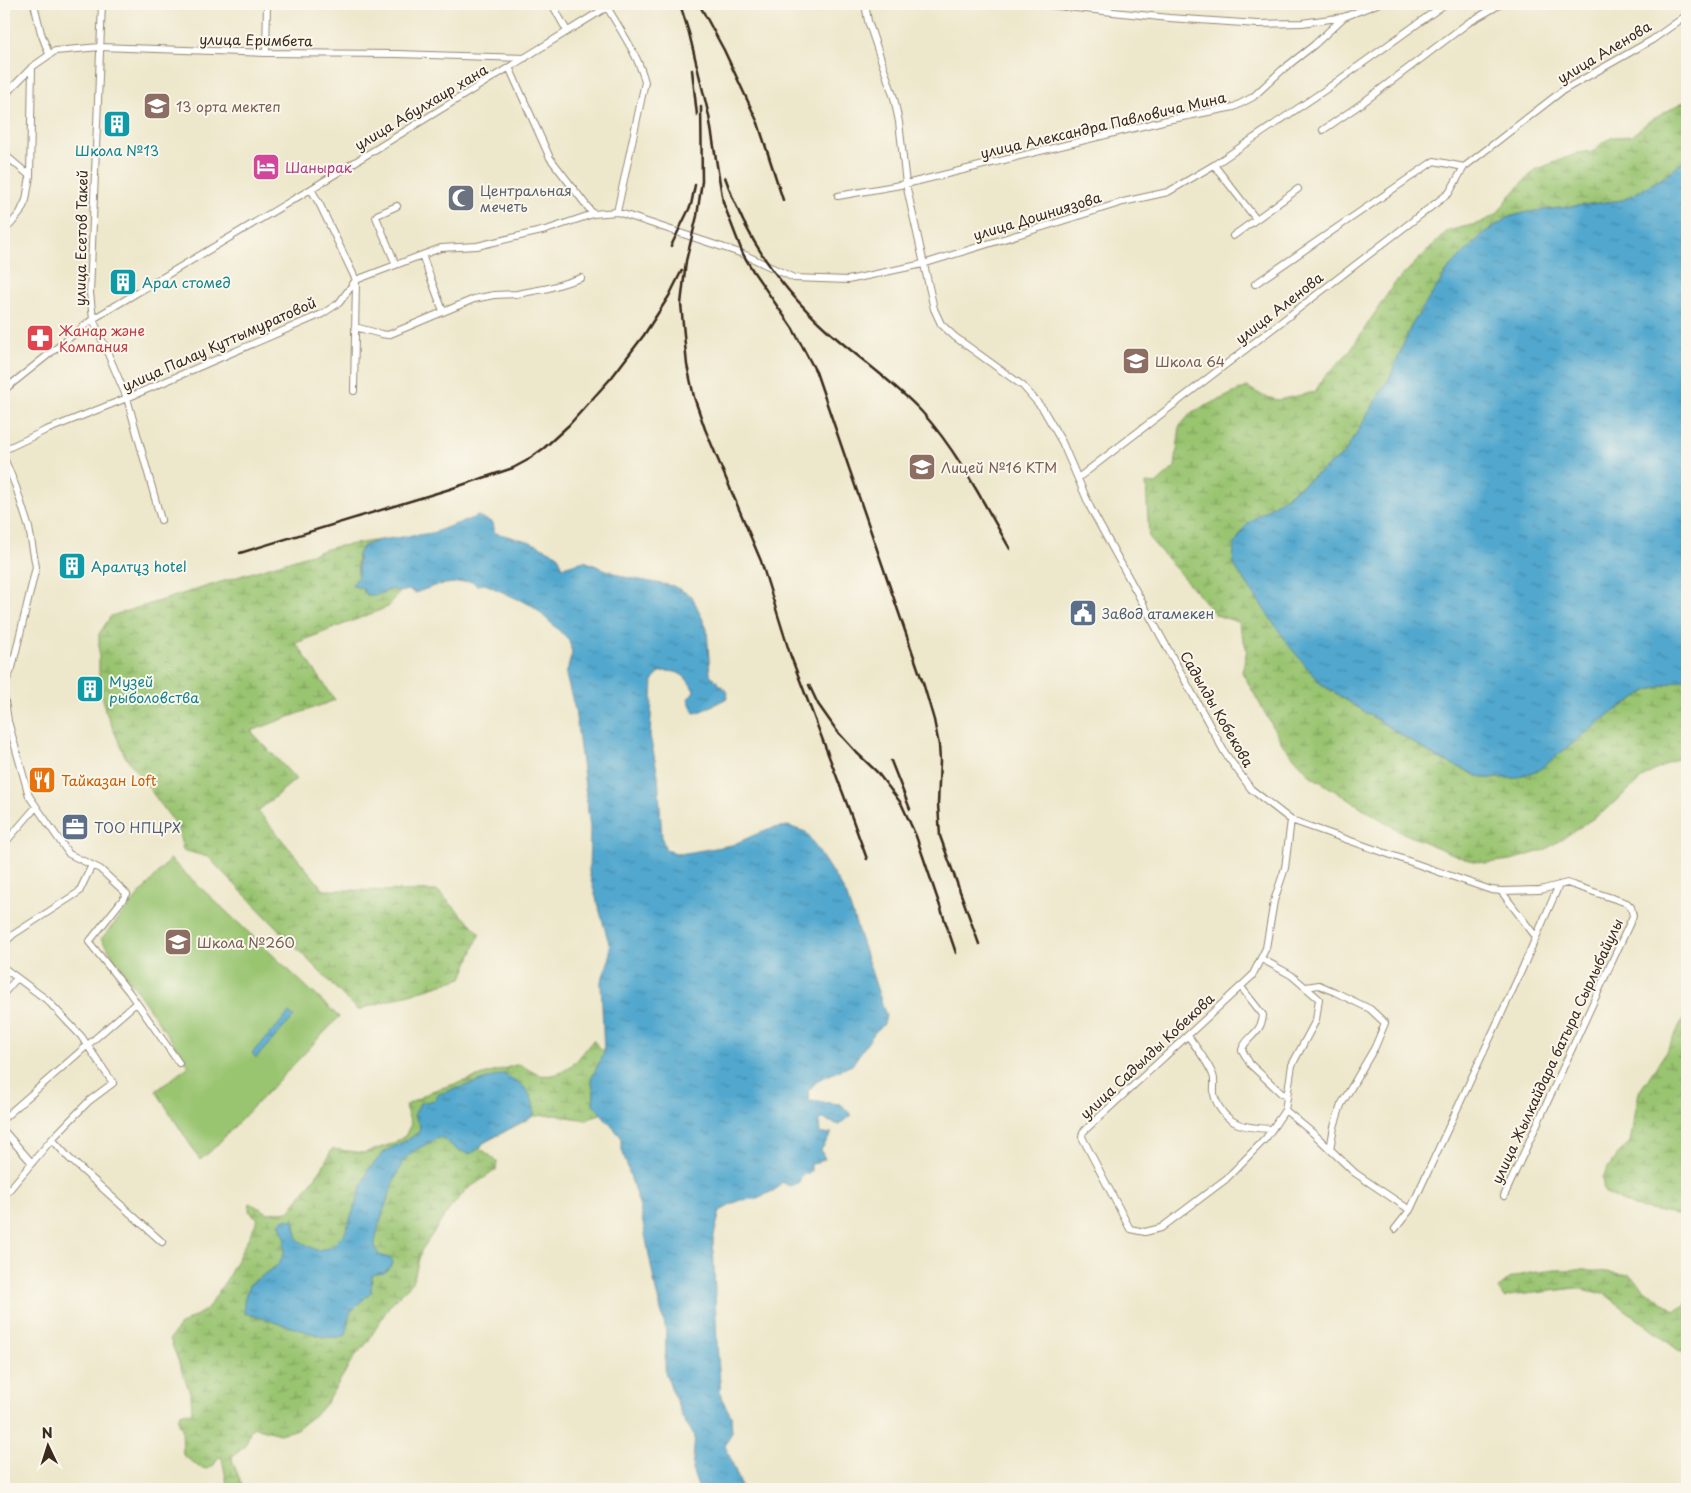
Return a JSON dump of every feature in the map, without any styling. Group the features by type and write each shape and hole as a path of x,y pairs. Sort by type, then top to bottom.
{"street":[{"path":"34,4 41,33 49,54"},
{"name":"улица Есетов Такей","path":"102,4 90,293 93,319 127,398 161,520"},
{"path":"266,53 267,4"},
{"path":"552,4 567,31"},
{"name":"Садылды Кобекова","path":"865,4 868,21 894,98 899,122 906,184 934,309 941,324 955,337 1023,386 1038,404 1062,442 1091,510 1225,753 1251,789 1291,820 1491,890 1540,890 1567,883 1627,903 1631,907 1633,916"},
{"path":"1038,4 1169,18 1258,24 1302,23 1344,16 1377,4"},
{"name":"улица Дошниязова","path":"422,255 442,248 465,248 546,230 593,214 617,212 743,254 794,278 848,280 923,264 1123,202 1168,192 1214,165 1328,88 1445,4"},
{"path":"1323,130 1361,104 1468,23 1502,4"},
{"path":"609,5 635,55 644,82 617,212"},
{"name":"улица Абулхаир хана","path":"4,390 93,319 311,189 609,5"},
{"name":"улица Аленова","path":"1078,478 1449,193 1464,168 1562,91 1652,40 1687,15"},
{"name":"улица Александра Павловича Мина","path":"838,196 906,184 1167,120 1234,107 1253,96 1314,45 1344,16"},
{"name":"улица Еримбета","path":"4,96 32,67 49,54 55,51 100,46 266,53 396,54 524,58"},
{"path":"10,225 20,213 26,200 30,176 32,67"},
{"path":"509,67 550,158 593,214"},
{"path":"4,154 30,176"},
{"path":"1255,284 1434,161 1464,168"},
{"path":"1214,165 1256,219"},
{"path":"311,189 356,280 354,391"},
{"path":"1233,236 1298,189"},
{"path":"396,206 376,217 396,265"},
{"path":"356,280 422,255 443,311"},
{"path":"356,326 381,334 388,334 484,296 525,293 581,278"},
{"name":"улица Палау Куттымуратовой","path":"4,450 44,431 127,398 322,314 339,303 356,280"},
{"path":"4,458 30,528 36,567 12,668 4,686"},
{"path":"4,695 8,721 29,796 69,854 100,869 128,894 90,942 168,1045 179,1063"},
{"path":"4,844 36,807"},
{"name":"улица Садылды Кобекова","path":"1262,960 1291,975 1319,998 1316,1020 1292,1065 1285,1110 1266,1138 1226,1179 1161,1228 1145,1232 1130,1230 1095,1165 1082,1137 1083,1132 1252,976 1262,960 1266,948 1274,900 1285,868 1291,820"},
{"path":"4,943 14,934 79,892 92,865"},
{"path":"1395,1228 1410,1210 1515,985 1558,885"},
{"path":"1501,891 1536,937"},
{"name":"улица Жылкайдара батыра Сырлыбайулы","path":"1504,1196 1633,916"},
{"path":"4,968 47,1000 86,1045 113,1083 89,1101 52,1139 4,1196"},
{"path":"4,993 17,978"},
{"path":"1306,987 1319,985 1335,992 1370,1009 1385,1022 1376,1047 1342,1105 1334,1127 1330,1149"},
{"path":"1241,987 1263,1015 1263,1022 1255,1035 1243,1045 1242,1050 1250,1064 1281,1093 1287,1096"},
{"path":"4,1118 136,1003"},
{"path":"1188,1036 1208,1064 1214,1078 1214,1097 1225,1116 1236,1124 1249,1128 1272,1129"},
{"path":"1285,1110 1355,1173 1410,1210"},
{"path":"4,1131 32,1163"},
{"path":"52,1139 69,1158 162,1242"}],"green space":[{"path":"1687,100 1687,159 1661,179 1623,200 1528,212 1509,217 1484,233 1450,267 1411,326 1390,377 1344,454 1252,520 1244,528 1321,684 1436,757 1483,778 1516,778 1647,691 1687,678 1687,753 1645,776 1603,812 1545,850 1511,860 1485,863 1465,859 1403,833 1311,776 1283,745 1242,672 1247,650 1238,622 1216,615 1149,538 1146,483 1156,484 1175,467 1180,426 1192,412 1247,387 1263,396 1278,400 1315,392 1324,377 1349,352 1394,284 1447,231 1480,223 1496,215 1510,196 1535,170 1578,153 1594,151 1603,142 1613,137 1631,136 1648,122"},
{"path":"380,540 368,544 359,552 357,562 359,579 362,588 377,595 393,589 400,592 388,607 296,643 335,700 251,731 296,779 258,811 324,890 438,891 480,933 462,978 357,1010 208,857 183,850 177,826 125,756 105,710 99,677 99,634 111,616 334,547"},
{"path":"170,859 339,1017 211,1151 200,1160 156,1091 189,1066 101,939"},
{"path":"1687,1013 1687,1217 1634,1207 1604,1192 1602,1177 1616,1156 1630,1142 1639,1092 1664,1055"},
{"path":"593,1040 604,1053 591,1079 594,1093 593,1104 602,1113 587,1120 554,1115 534,1116 483,1143 480,1148 497,1161 496,1170 466,1190 448,1211 421,1251 413,1282 390,1305 367,1343 355,1356 326,1403 317,1413 295,1430 279,1434 255,1427 250,1430 244,1446 232,1456 244,1489 228,1489 222,1458 218,1457 214,1465 207,1469 199,1467 183,1455 182,1428 178,1421 180,1413 192,1412 191,1395 170,1339 179,1326 207,1309 227,1279 258,1219 249,1211 250,1203 268,1213 289,1211 322,1168 332,1149 364,1153 392,1144 405,1136 411,1124 405,1106 432,1091 519,1064 540,1075 557,1074 577,1060"},
{"path":"1555,1270 1592,1270 1630,1275 1647,1291 1675,1311 1687,1302 1687,1355 1605,1294 1576,1288 1504,1298 1498,1289 1503,1283 1516,1276"}],"water":[{"path":"1687,159 1687,678 1647,691 1613,712 1539,770 1516,778 1483,778 1436,757 1321,684 1290,647 1233,564 1234,546 1244,528 1252,520 1344,454 1390,377 1411,326 1450,267 1484,233 1509,217 1528,212 1623,200 1661,179"},
{"path":"478,516 493,523 495,533 528,541 557,554 563,567 584,561 624,577 673,586 692,596 707,629 710,674 728,693 727,698 700,712 694,713 688,699 694,691 681,674 672,671 660,672 653,680 650,736 658,775 662,839 666,850 680,854 732,845 768,829 788,826 806,832 846,894 886,1016 884,1024 875,1032 852,1065 818,1080 808,1091 809,1101 841,1104 852,1115 839,1125 819,1119 820,1134 832,1133 821,1150 825,1159 811,1164 811,1172 802,1175 799,1182 791,1187 782,1182 775,1190 755,1199 740,1200 720,1211 713,1240 717,1344 721,1397 731,1416 732,1432 725,1445 741,1485 740,1489 699,1489 692,1470 695,1436 683,1419 665,1372 666,1330 656,1291 640,1208 621,1146 621,1137 593,1104 594,1093 591,1079 604,1053 601,982 610,957 610,947 589,873 590,828 575,710 566,675 572,653 569,640 533,606 485,584 476,585 472,581 437,585 415,593 409,590 400,592 392,589 377,595 366,595 362,588 352,586 358,576 358,554 363,546 380,540 432,533"},
{"path":"289,1013 294,1017 256,1058 252,1053"},
{"path":"503,1074 522,1085 530,1095 534,1116 483,1143 480,1148 470,1154 457,1150 441,1137 417,1149 405,1159 391,1188 375,1241 375,1248 379,1255 392,1259 393,1264 384,1273 372,1275 371,1292 350,1313 346,1335 336,1338 324,1337 244,1313 244,1301 249,1285 279,1264 284,1252 285,1237 279,1223 285,1219 294,1220 298,1240 316,1250 330,1248 345,1233 368,1170 385,1151 419,1132 420,1125 414,1116 420,1103 435,1100 439,1094"}],"railway":[{"path":"680,4 709,116 723,202 743,254 793,329 816,372 924,686 939,745 938,804 940,836 979,944"},
{"path":"699,4 724,50 758,123 783,200"},
{"path":"692,70 697,115"},
{"path":"701,107 702,181 697,216 686,261 681,304 687,365 694,397 705,429 761,561 790,654 867,859"},
{"path":"725,177 733,199 753,240 779,279 810,314 899,390 935,427 959,461 1010,549"},
{"path":"671,246 691,205 695,185"},
{"path":"240,553 450,489 513,468 526,461 544,448 569,425 612,377 644,335 669,296 682,270"},
{"path":"809,685 818,704 837,731 877,772 901,803 916,836 956,953"},
{"path":"891,761 910,809"}],"place":[{"name":"13 орта мектеп","path":"157,106"},
{"name":"Школа №13","path":"117,124"},
{"name":"Шанырак","path":"266,167"},
{"name":"Центральная мечеть","path":"461,198"},
{"name":"Арал стомед","path":"123,282"},
{"name":"Жанар және Компания","path":"40,338"},
{"name":"Школа 64","path":"1136,361"},
{"name":"Лицей №16 КТМ","path":"922,467"},
{"name":"Аралтұз hotel","path":"72,566"},
{"name":"Завод атамекен","path":"1083,613"},
{"name":"Музей рыболовства","path":"90,689"},
{"name":"Тайказан Loft","path":"42,780"},
{"name":"ТОО НПЦРХ","path":"75,827"},
{"name":"Школа №260","path":"178,942"}]}
